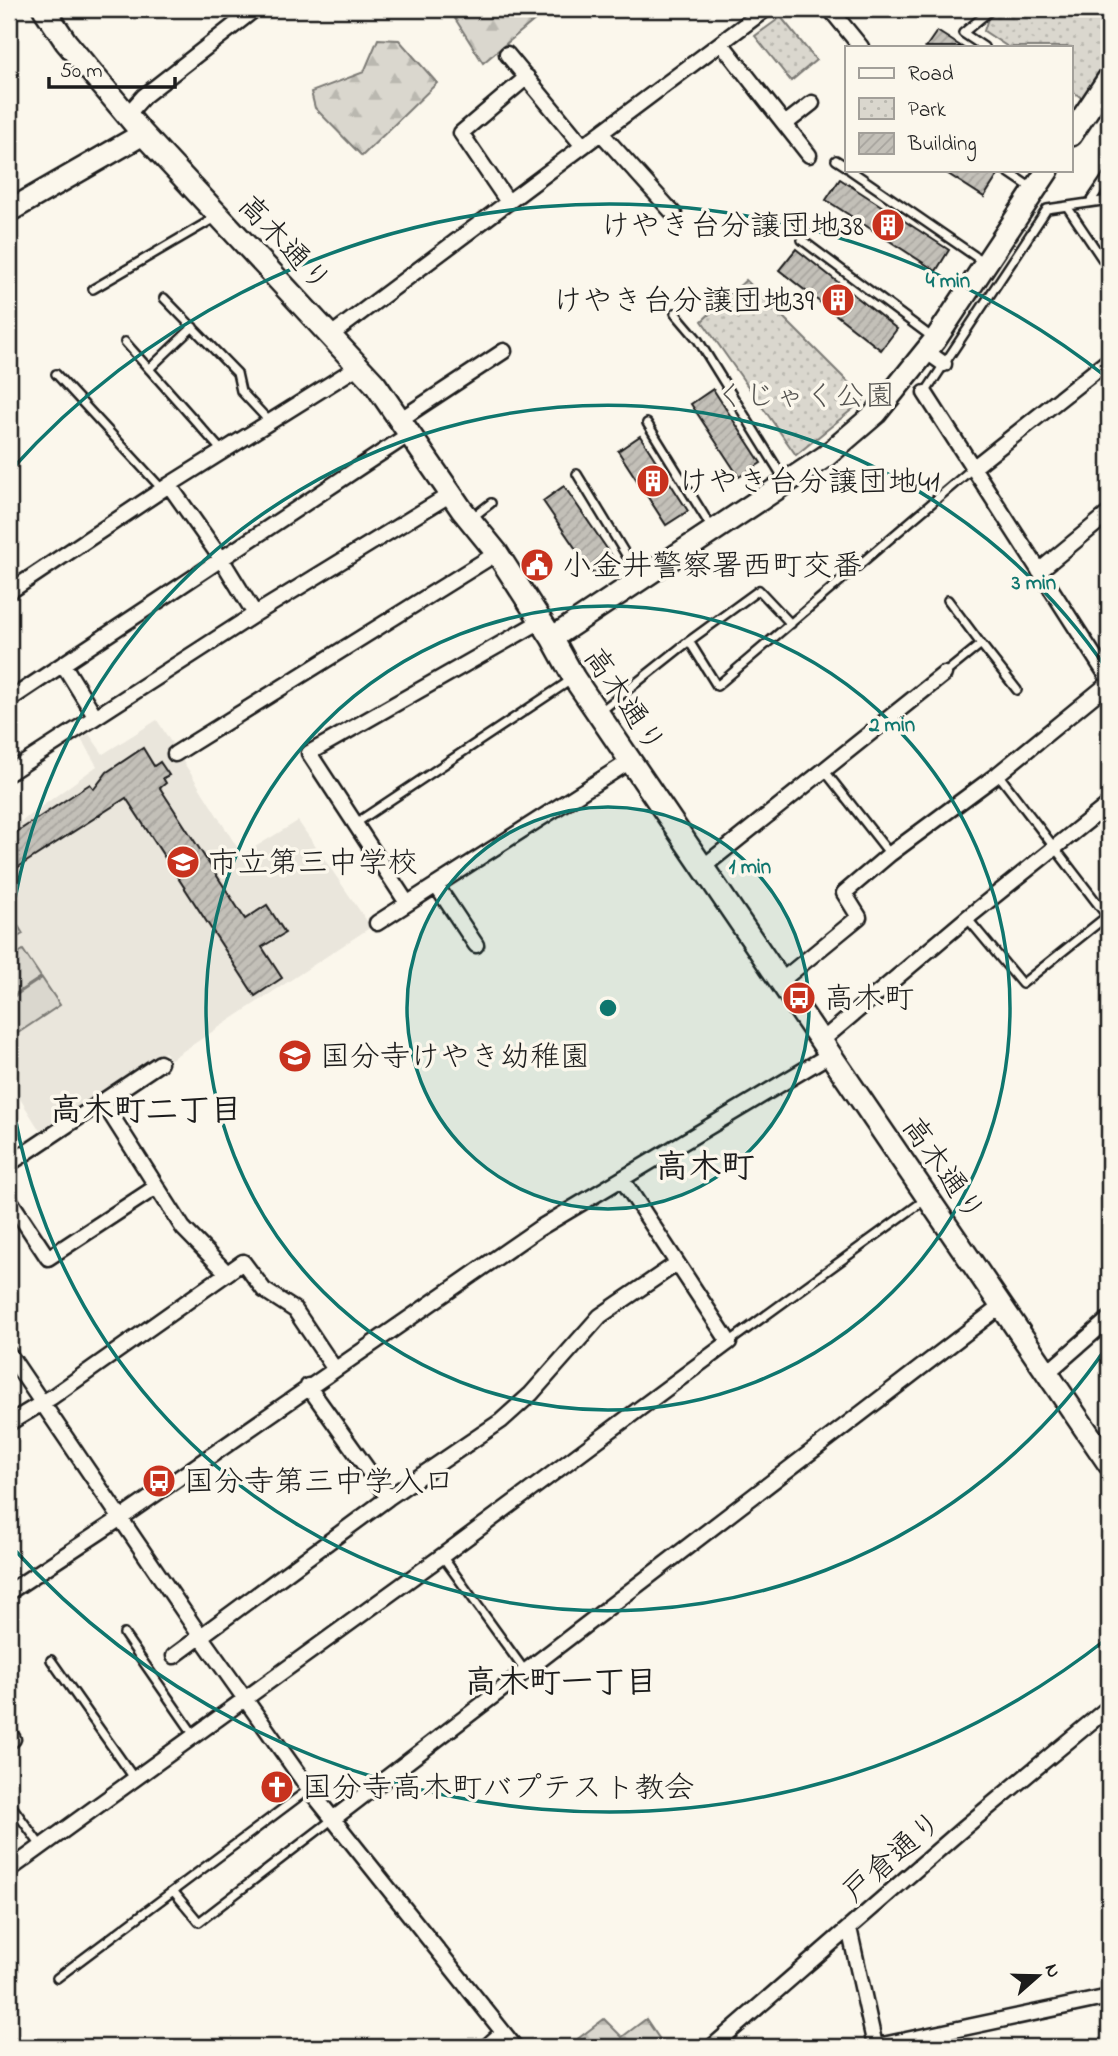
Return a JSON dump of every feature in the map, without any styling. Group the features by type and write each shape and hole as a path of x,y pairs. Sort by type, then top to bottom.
{"street":[{"name":"高木通り","path":"44,9 66,42 143,134 359,366 406,426 451,494 497,553 598,714 1109,1464"},
{"path":"127,115 144,96 255,9"},
{"path":"331,335 766,9"},
{"path":"830,9 860,46"},
{"path":"721,43 809,155"},
{"path":"507,54 583,146"},
{"path":"508,202 461,133 527,78"},
{"path":"1072,133 1081,114 1109,78"},
{"path":"785,124 812,103"},
{"path":"601,133 674,214"},
{"path":"9,211 143,134"},
{"path":"407,903 309,753 640,579 826,456 876,413 931,346 1047,172"},
{"path":"931,346 944,364"},
{"path":"9,700 220,557 406,426 504,351"},
{"path":"973,468 1109,360"},
{"path":"9,592 165,487 359,366"},
{"path":"781,981 859,917 844,893 890,854 998,774 1109,681 925,393"},
{"path":"165,487 220,557 255,614"},
{"path":"9,773 255,614 451,494"},
{"path":"1040,571 1109,513"},
{"path":"176,754 497,553"},
{"path":"63,664 95,716"},
{"path":"703,867 944,674"},
{"path":"377,923 630,761"},
{"path":"9,1591 121,1518 538,1228 622,1179 824,1048 967,918 1109,804"},
{"path":"436,885 476,945"},
{"path":"9,1164 160,1063"},
{"path":"103,1102 184,1228 226,1272"},
{"path":"9,1870 442,1556 729,1342 622,1179"},
{"path":"9,1199 48,1258 156,1187"},
{"path":"9,1423 52,1397 243,1262 264,1290 295,1310 334,1368"},
{"path":"174,1656 388,1499 501,1421 531,1394 600,1316 676,1264"},
{"path":"333,1819 1001,1306"},
{"path":"1047,1373 1109,1319"},
{"path":"9,1354 243,1699 309,1789 514,2047"},
{"path":"308,1386 388,1499"},
{"name":"戸倉通り","path":"714,2047 849,1928 1109,1707"},
{"path":"849,1928 877,2047 1109,1997"},
{"path":"486,2047 503,2032"}],"lane":[{"path":"982,46 963,33 992,9"},
{"path":"836,160 845,167"},
{"path":"852,172 986,264"},
{"path":"1008,172 1034,190"},
{"path":"1090,202 1109,174"},
{"path":"925,393 1048,209 1109,200"},
{"path":"1068,208 1109,269"},
{"path":"93,289 218,216"},
{"path":"802,240 931,346"},
{"path":"164,298 237,373 241,391 269,421"},
{"path":"674,313 698,340 787,483"},
{"path":"149,369 193,327"},
{"path":"125,342 222,451"},
{"path":"57,374 165,487"},
{"path":"647,423 713,531"},
{"path":"689,641 717,686 973,468"},
{"path":"577,474 640,579"},
{"path":"469,519 491,503"},
{"path":"598,714 689,641 759,590 791,624"},
{"path":"948,600 1017,690"},
{"path":"944,674 981,644"},
{"path":"356,823 574,678"},
{"path":"824,770 890,854"},
{"path":"967,918 1022,984 1107,916 998,774"},
{"path":"729,1342 928,1198"},
{"path":"442,1556 526,1671"},
{"path":"124,1634 194,1735"},
{"path":"51,1660 134,1779"},
{"path":"57,1978 309,1789"},
{"path":"9,1802 41,1846"},
{"path":"174,1892 199,1922 333,1819"}],"shaded area":[{"path":"157,720 242,855 298,821 371,927 171,1059 165,1052 42,1134 9,1081 9,820 15,826 97,766 81,739 89,734 103,754"}],"green space":[{"path":"449,9 548,9 483,63"},
{"path":"997,9 1109,9 1109,61 1083,99 1072,91 1072,46 1006,46 984,31 989,15"},
{"path":"781,17 816,60 791,81 755,36"},
{"path":"378,39 399,40 437,83 362,156 315,108 311,92 364,72"},
{"name":"くじゃく公園","path":"746,280 865,399 796,455 702,321"},
{"path":"9,911 23,934 14,939 9,949"},
{"path":"23,950 41,977 9,998 9,959"},
{"path":"42,978 60,1005 9,1039 9,1000"},
{"path":"604,2019 622,2037 646,2019 665,2047 567,2047"}],"building":[{"path":"937,31 960,46 927,46"},
{"path":"945,172 993,172 998,175 984,197"},
{"name":"けやき台分譲団地38","path":"840,179 949,250 936,271 826,200"},
{"name":"けやき台分譲団地39","path":"796,249 897,329 881,350 779,270"},
{"path":"713,389 761,463 739,477 691,404"},
{"name":"けやき台分譲団地41","path":"640,436 688,511 666,525 618,451"},
{"path":"564,486 614,559 593,574 543,501"},
{"path":"143,748 154,766 160,762 169,775 163,778 166,783 160,788 245,919 267,905 285,933 262,947 282,978 255,996 126,798 9,873 9,837 90,784 94,789 107,772"}],"place":[{"name":"けやき台分譲団地38","path":"888,225"},
{"name":"けやき台分譲団地39","path":"838,300"},
{"name":"けやき台分譲団地41","path":"653,481"},
{"name":"小金井警察署西町交番","path":"537,565"},
{"name":"市立第三中学校","path":"183,862"},
{"name":"高木町","path":"799,998"},
{"name":"国分寺けやき幼稚園","path":"295,1056"},
{"name":"国分寺第三中学入口","path":"159,1481"},
{"name":"国分寺高木町バプテスト教会","path":"277,1787"}],"district":[{"name":"高木町二丁目","path":"146,1109"},
{"name":"高木町","path":"705,1165"},
{"name":"高木町一丁目","path":"561,1681"}]}
